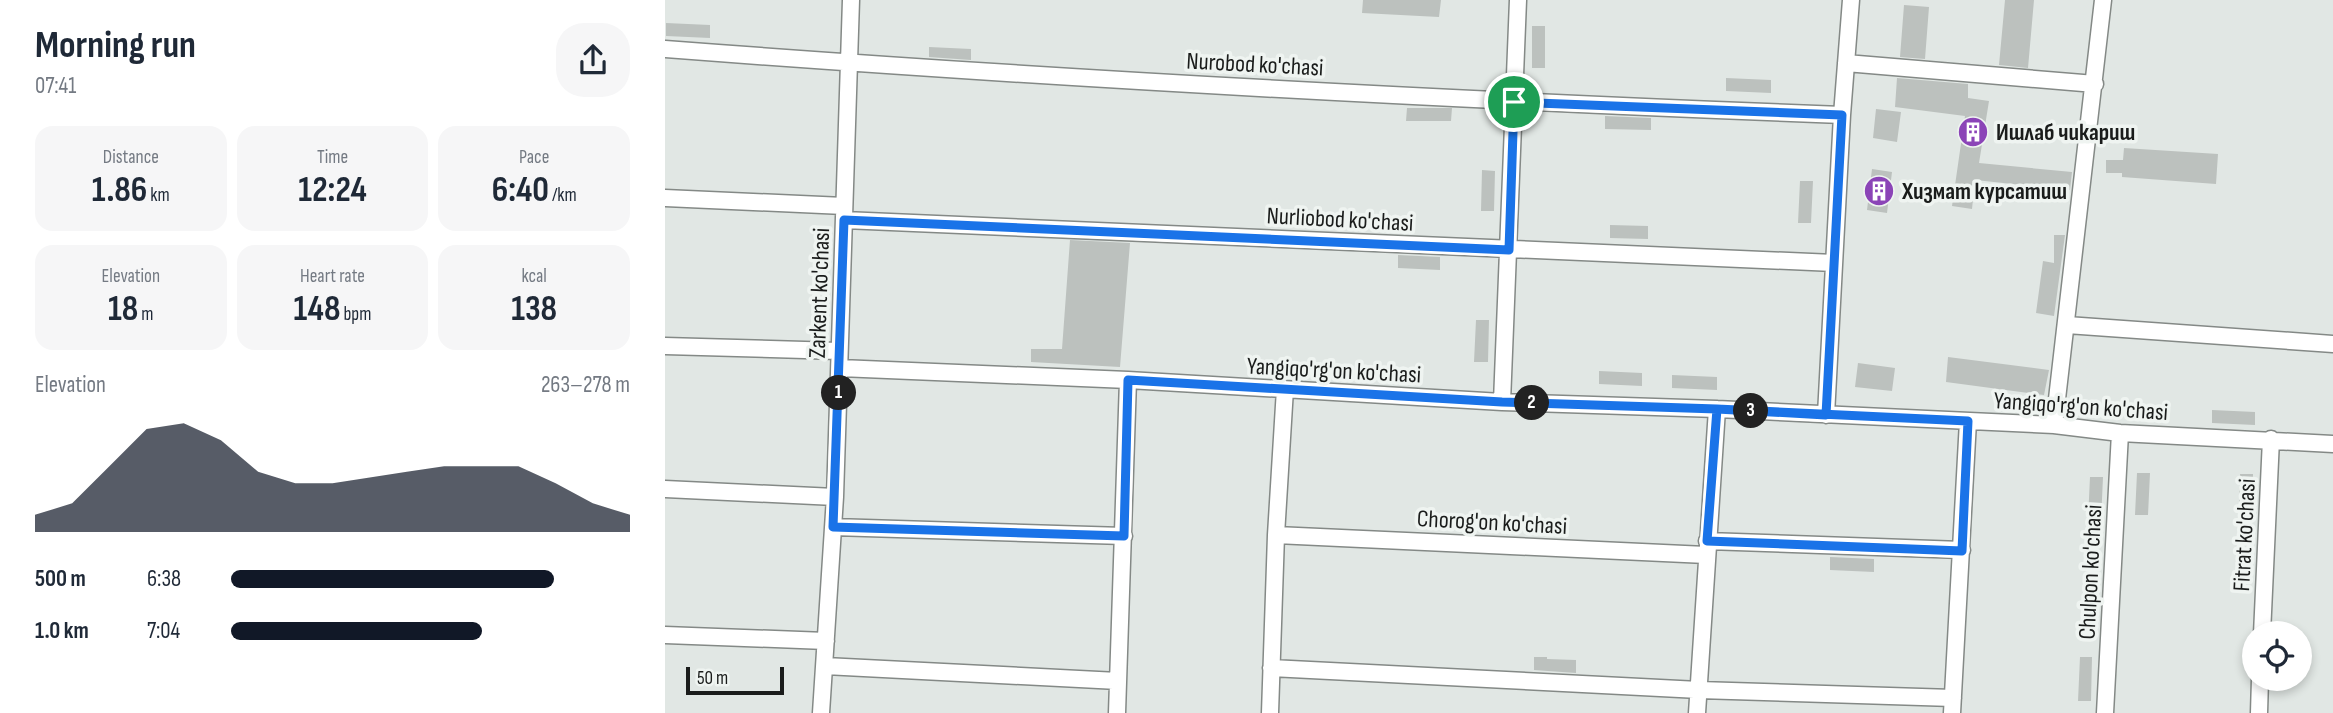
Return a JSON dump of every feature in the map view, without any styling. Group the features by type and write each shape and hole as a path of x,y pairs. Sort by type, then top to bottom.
{"street":[{"name":"Zarkent ko'chasi","path":"821,713 835,497 851,0"},
{"path":"1502,402 1518,0"},
{"path":"1826,415 1851,0"},
{"path":"2054,425 2103,0"},
{"name":"Nurobod ko'chasi","path":"665,49 850,63 1514,102 1842,115"},
{"path":"1846,63 2095,84"},
{"name":"Nurliobod ko'chasi","path":"665,198 844,213 1509,250 1834,263"},
{"path":"2067,325 2333,344"},
{"path":"665,346 839,351"},
{"name":"Yangiqo'rg'on ko'chasi","path":"840,368 1128,380 1502,402 2054,425 2120,433 2333,444"},
{"path":"1117,713 1128,380"},
{"path":"1270,713 1276,535 1285,390"},
{"path":"1697,713 1717,409"},
{"path":"1271,668 1952,706 1968,421"},
{"name":"Chulpon ko'chasi","path":"2105,713 2120,433"},
{"name":"Fitrat ko'chasi","path":"2263,621 2271,439"},
{"path":"665,489 835,497"},
{"path":"833,527 1124,536"},
{"name":"Chorog'on ko'chasi","path":"1276,535 1707,548 1962,551"},
{"path":"665,635 826,640"},
{"path":"825,666 1118,681"},
{"path":"2259,713 2260,691"}],"building":[{"path":"1363,0 1441,0 1439,17 1362,13"},
{"path":"2005,0 2034,0 2028,68 1999,65"},
{"path":"1904,5 1929,7 1925,59 1900,57"},
{"path":"666,23 710,25 710,38 666,36"},
{"path":"1532,26 1545,26 1545,68 1532,68"},
{"path":"929,47 971,49 971,60 929,57"},
{"path":"1726,78 1771,80 1771,93 1726,91"},
{"name":"Ишлаб чикариш","path":"1897,78 1968,84 1968,98 1989,101 1979,163 2072,172 2070,190 1975,180 1972,209 1952,206 1965,116 1895,107"},
{"path":"1407,108 1452,108 1451,121 1406,121"},
{"name":"Хизмат курсатиш","path":"1876,109 1901,112 1897,142 1873,138"},
{"path":"1605,116 1651,118 1651,130 1605,129"},
{"path":"2124,148 2218,154 2216,184 2122,177 2122,173 2106,173 2106,160 2123,160"},
{"name":"Хизмат курсатиш","path":"1872,169 1892,172 1887,213 1867,210"},
{"path":"1482,170 1495,171 1494,211 1481,211"},
{"path":"1800,181 1813,181 1811,223 1798,223"},
{"path":"1610,225 1648,226 1648,239 1610,238"},
{"path":"2054,235 2065,235 2054,316 2036,313 2043,261 2054,263"},
{"path":"1070,240 1130,243 1120,367 1031,362 1031,349 1062,349"},
{"path":"1398,255 1440,257 1440,270 1398,268"},
{"path":"1476,320 1489,320 1488,362 1474,362"},
{"path":"1948,357 2049,370 2044,395 1946,382"},
{"path":"1858,363 1895,368 1892,391 1855,387"},
{"path":"1599,371 1642,373 1642,386 1599,384"},
{"path":"1672,375 1717,377 1717,390 1672,388"},
{"path":"2212,410 2255,412 2255,425 2212,423"},
{"path":"2137,473 2150,473 2148,515 2135,515"},
{"path":"2240,474 2253,474 2252,513 2239,513"},
{"path":"2090,477 2103,477 2101,521 2088,520"},
{"path":"1830,557 1874,559 1874,572 1830,570"},
{"path":"1534,657 1576,660 1576,673 1534,670"},
{"path":"2080,657 2092,657 2091,701 2078,701"}],"place":[{"name":"Ишлаб чикариш","path":"1973,132"},
{"name":"Хизмат курсатиш","path":"1879,191"}],"route":[{"path":"1514,102 1509,250 844,220 833,527 1124,536 1128,380 1502,402 1717,409 1826,415 1968,421 1962,551 1707,541 1717,409 1772,412 1826,415 1842,115 1514,102"}]}
